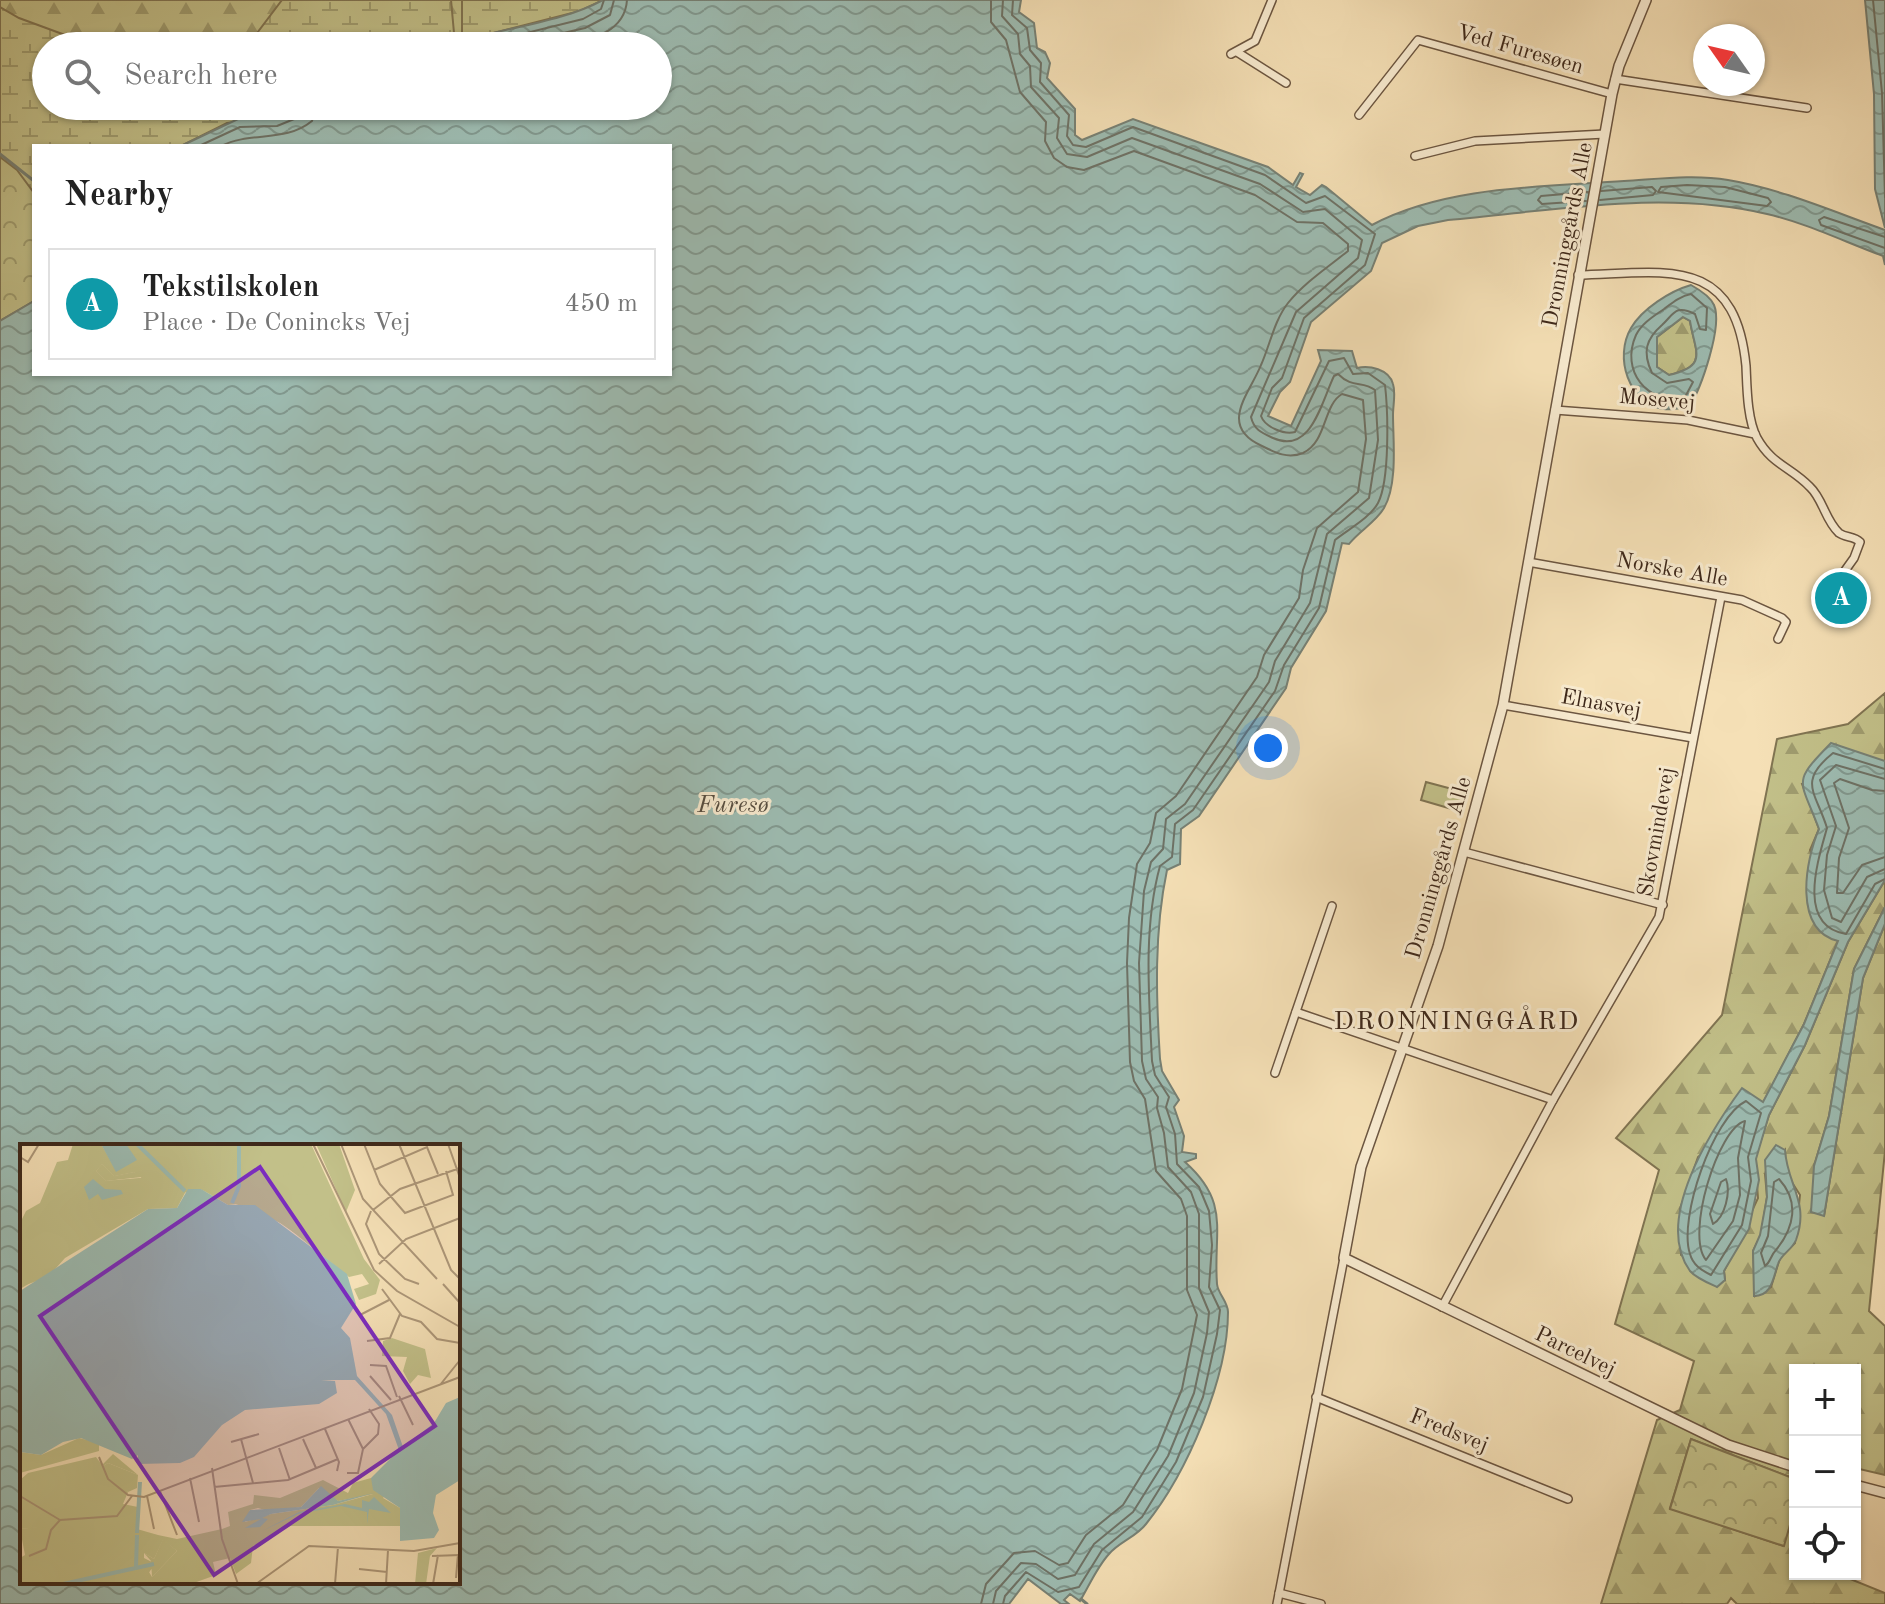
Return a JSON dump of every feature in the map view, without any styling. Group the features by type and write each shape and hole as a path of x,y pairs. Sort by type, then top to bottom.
{"street":[{"path":"1272,0 1255,41 1234,53 1286,83"},
{"name":"Dronninggårds Alle","path":"1277,1604 1361,1167 1438,946 1503,705 1615,79 1646,0"},
{"name":"Ved Furesøen","path":"1359,115 1418,40 1612,94"},
{"path":"1615,79 1807,108"},
{"name":"Dronninggårds Alle","path":"1415,156 1475,141 1605,134"},
{"path":"1578,275 1682,273 1712,288 1733,310 1742,331 1755,434 1776,464 1811,488 1824,515 1842,535 1859,539 1860,545 1854,558 1824,600"},
{"name":"Mosevej","path":"1555,410 1688,420 1755,434"},
{"name":"Norske Alle","path":"1528,562 1762,607 1786,622 1778,639"},
{"name":"Skovmindevej","path":"1442,1307 1553,1100 1610,1007 1663,905 1721,597"},
{"name":"Elnasvej","path":"1503,705 1693,738"},
{"path":"1464,852 1663,905"},
{"path":"1275,1073 1332,906"},
{"path":"1296,1012 1553,1100"},
{"name":"Parcelvej","path":"1344,1258 1728,1445 1789,1465"},
{"name":"Fredsvej","path":"1316,1397 1568,1499"},
{"path":"1861,1487 1885,1493"},
{"path":"1279,1593 1321,1604"}],"green space":[{"path":"0,0 603,0 496,32 32,32 32,120 236,120 185,144 32,144 32,302 0,321"},
{"path":"282,0 451,0 454,32 258,32"},
{"path":"462,0 603,0 580,11 497,32 462,32"},
{"path":"0,7 19,18 57,32 32,32 32,120 256,120 227,123 185,144 32,144 32,302 0,321"},
{"path":"0,157 17,170 32,190 32,302 0,321"},
{"path":"1683,317 1690,321 1696,349 1695,362 1669,375 1657,367 1657,337"},
{"path":"1885,693 1885,761 1802,784 1819,829 1810,850 1838,941 1804,1024 1763,1103 1698,1157 1680,1209 1681,1255 1725,1280 1724,1271 1758,1198 1755,1159 1769,1115 1805,1045 1848,942 1885,880 1885,907 1854,969 1829,1116 1814,1166 1824,1216 1863,978 1885,924 1885,1151 1869,1311 1885,1326 1885,1475 1861,1469 1861,1364 1789,1364 1789,1477 1691,1439 1670,1508 1783,1546 1789,1526 1789,1580 1853,1580 1885,1593 1885,1604 1737,1604 1731,1598 1727,1604 1601,1604 1657,1420 1680,1410 1694,1361 1615,1324 1659,1170 1616,1138 1722,1015 1777,739 1848,724","holes":["1785,1150 1786,1173 1800,1195 1795,1243 1780,1258 1771,1287 1755,1296 1753,1251 1761,1235 1767,1197 1765,1174"]},
{"path":"1426,782 1467,793 1462,812 1421,800"},
{"path":"1691,1439 1789,1477 1789,1528 1784,1546 1670,1509"}],"water":[{"name":"Furesø","path":"603,0 1021,0 1019,12 1034,23 1037,48 1045,52 1050,63 1047,78 1075,109 1075,135 1082,140 1133,119 1268,167 1293,185 1300,173 1303,174 1296,187 1310,195 1322,185 1326,187 1372,225 1431,203 1495,191 1676,178 1728,180 1788,195 1885,230 1885,265 1883,256 1811,228 1767,214 1728,207 1648,203 1567,208 1418,226 1382,243 1371,271 1311,322 1290,382 1280,392 1268,416 1291,426 1321,361 1318,350 1352,351 1357,368 1378,369 1393,384 1394,462 1391,487 1377,518 1349,544 1342,543 1326,611 1291,668 1286,688 1199,816 1181,829 1180,864 1167,870 1157,964 1160,1059 1162,1071 1179,1100 1174,1107 1184,1136 1182,1152 1196,1154 1196,1158 1185,1162 1209,1191 1214,1205 1217,1218 1217,1284 1228,1308 1226,1338 1213,1395 1176,1479 1146,1524 1105,1559 1080,1601 1070,1594 1064,1600 1069,1604 1061,1604 1028,1579 1009,1604 0,1604 0,321 32,302 32,376 672,376 672,144 185,144 236,120 672,120 672,32 497,32 566,15"},
{"path":"1865,0 1885,0 1885,228 1875,189 1874,94"},
{"path":"1691,285 1710,299 1714,305 1716,327 1705,372 1689,407 1664,409 1641,398 1633,388 1624,365 1624,352 1631,328 1642,314","holes":["1683,317 1690,321 1696,349 1695,362 1669,375 1657,367 1657,337"]},
{"path":"1831,743 1885,761 1885,880 1848,942 1805,1045 1769,1115 1756,1159 1759,1180 1749,1229 1724,1271 1725,1280 1717,1287 1690,1271 1680,1250 1678,1227 1682,1202 1702,1151 1742,1088 1763,1102 1804,1024 1838,941 1824,934 1814,923 1806,893 1810,858 1819,829 1803,782 1810,767"},
{"path":"1885,907 1885,924 1863,978 1824,1216 1811,1212 1814,1166 1829,1116 1854,969"},
{"path":"1776,1145 1785,1150 1799,1204 1800,1227 1796,1240 1779,1261 1768,1290 1754,1296 1753,1251 1760,1235 1767,1197 1765,1160"}],"waterway":[{"path":"0,154 32,179"},
{"path":"1081,1599 1087,1604"}],"place":[{"name":"Tekstilskolen","path":"1841,598"}],"district":[{"name":"DRONNINGGÅRD","path":"1457,1022"}]}
